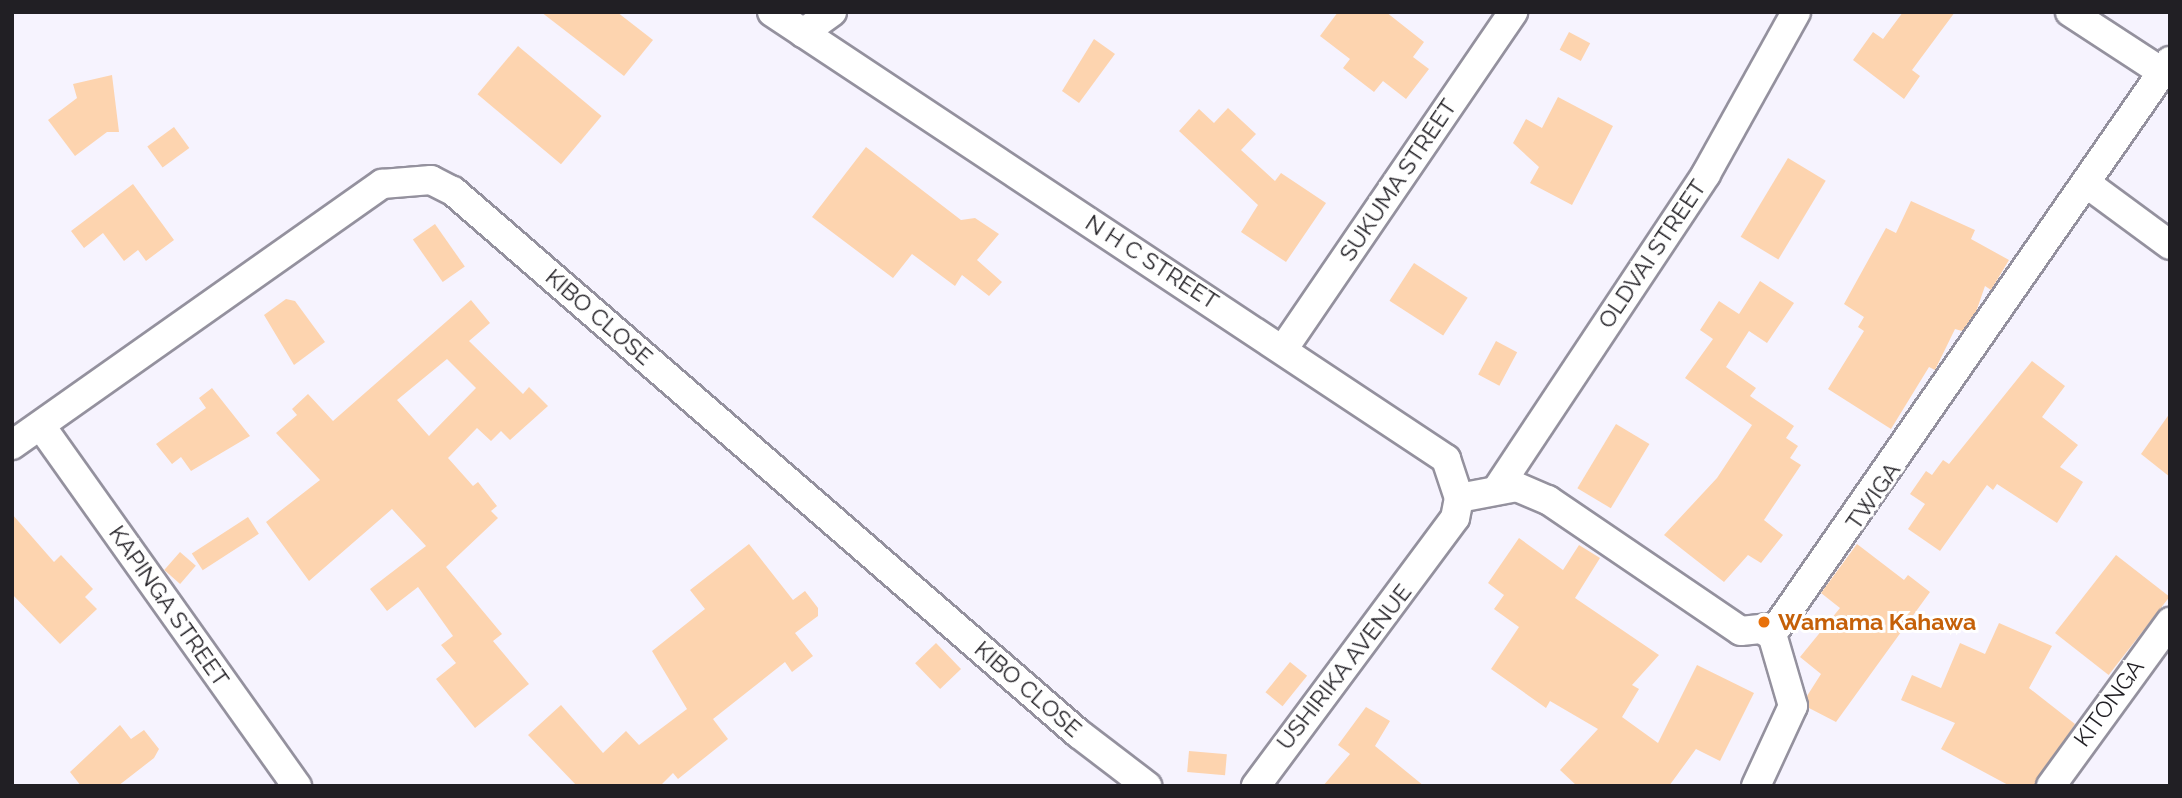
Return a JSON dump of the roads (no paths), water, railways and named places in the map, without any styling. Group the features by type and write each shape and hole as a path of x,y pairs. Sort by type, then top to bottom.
{"street":[{"name":"N H C STREET","path":"772,12 1431,443 1455,475 1459,498"},
{"path":"803,33 832,12"},
{"name":"OLDVAI STREET","path":"1497,489 1706,174 1796,12"},
{"path":"2070,12 2166,66"},
{"name":"SUKUMA STREET","path":"1284,348 1503,15"},
{"name":"TWIGA","path":"1766,632 1786,618 2166,66"},
{"name":"KIBO CLOSE","path":"12,445 382,184 431,180 453,191 1079,734 1147,786"},
{"path":"2086,183 2170,245"},
{"name":"KAPINGA STREET","path":"41,426 297,786"},
{"path":"1459,498 1517,487 1548,500 1741,631 1772,634 1793,706 1756,786"},
{"name":"USHIRIKA AVENUE","path":"1256,786 1435,551 1455,518 1459,498"},
{"name":"KITONGA","path":"2051,786 2170,622"}],"place":[{"name":"Wamama Kahawa","path":"1764,622"}]}
